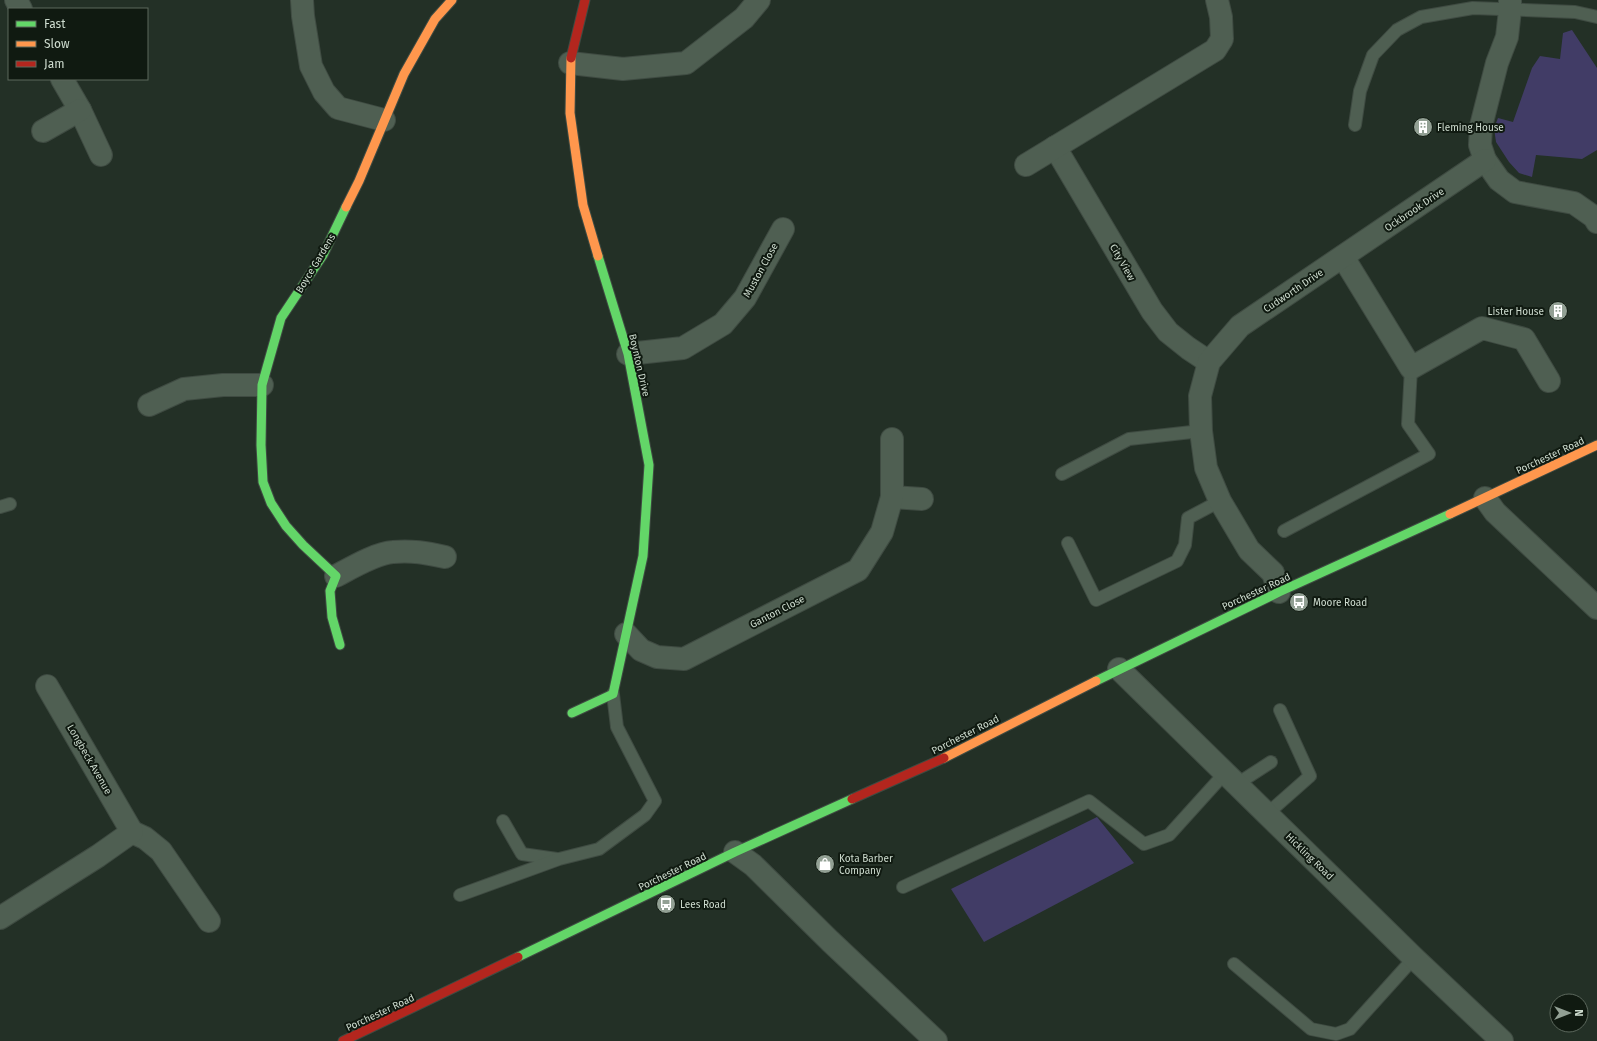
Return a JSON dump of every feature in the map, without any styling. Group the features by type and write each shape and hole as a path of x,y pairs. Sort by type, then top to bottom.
{"street":[{"path":"302,0 311,66 324,92 338,108 384,120"},
{"name":"Boyce Gardens","path":"336,576 303,545 286,526 271,503 263,482 261,445 262,386 281,318 323,255 359,181 404,74 435,19 452,0"},
{"name":"Boynton Drive","path":"585,0 570,63 570,113 583,205 628,354 649,465 643,556 613,694"},
{"path":"570,63 623,69 686,63 744,18 759,0"},
{"path":"1026,165 1055,147 1176,82 1215,50 1222,39 1222,17 1217,0"},
{"path":"1510,5 1507,37 1489,90 1481,126 1480,145 1484,160 1499,180 1515,192 1574,203 1594,217 1597,222"},
{"path":"63,80 80,110 101,155"},
{"path":"43,131 80,110"},
{"name":"City View","path":"1055,147 1152,311 1168,332 1209,362"},
{"name":"Ockbrook Drive","path":"1343,257 1484,160"},
{"name":"Muston Close","path":"628,354 683,348 723,324 745,298 783,229"},
{"path":"1343,257 1411,368 1482,328 1524,339 1549,382"},
{"name":"Cudworth Drive","path":"1279,592 1273,573 1249,550 1220,501 1206,468 1201,431 1200,396 1209,362 1235,321 1343,257"},
{"path":"149,405 184,389 224,386 262,386"},
{"name":"Ganton Close","path":"626,634 641,650 657,657 684,659 858,570 882,532 892,497 892,439"},
{"name":"Porchester Road","path":"354,1039 735,852 935,762 1119,669 1279,592 1486,498 1597,445"},
{"path":"892,497 922,499"},
{"path":"1486,498 1495,512 1597,608"},
{"path":"340,645 332,617 330,591 336,576 364,562 391,552 416,551 445,557"},
{"name":"Hickling Road","path":"1119,669 1414,958 1502,1041"},
{"name":"Longbeck Avenue","path":"47,686 132,832"},
{"path":"572,713 613,694"},
{"path":"0,918 98,856 132,832 145,838 161,851 209,921"},
{"path":"735,852 753,865 830,941 936,1041"}],"lane":[{"path":"1355,125 1360,91 1373,55 1397,30 1421,18 1473,8 1510,5 1575,12 1597,17"},
{"path":"1284,530 1428,454 1408,424 1411,368"},
{"path":"1062,474 1129,438 1201,431"},
{"path":"1068,543 1096,600 1177,561 1185,545 1188,518 1220,501"},
{"path":"460,895 559,859 600,849 645,815 655,801 617,727 613,694"},
{"path":"1267,814 1310,776 1280,710"},
{"path":"903,887 1088,801 1144,844 1169,835 1231,779 1271,762"},
{"path":"503,821 522,854 559,859"},
{"path":"1234,964 1311,1029 1336,1034 1350,1029 1414,958"}],"shaded area":[{"path":"1572,30 1597,68 1597,150 1582,159 1536,155 1532,177 1519,173 1509,162 1496,142 1494,128 1498,118 1513,122 1532,68 1540,56 1560,59 1563,33"},
{"path":"1097,817 1134,863 984,942 951,889"}],"traffic: fast":[{"path":"340,645 332,617 330,591 336,576 303,545 286,526 271,503 263,482 261,445 262,385 281,318 323,255 346,207"},
{"path":"572,713 613,694 643,556 649,465 628,354 598,256"},
{"path":"1096,681 1279,592 1450,514"},
{"path":"518,957 735,852 852,799"}],"traffic: slow":[{"path":"346,207 359,181 404,74 435,19 452,0"},
{"path":"571,58 570,113 583,205 598,256"},
{"path":"1450,514 1597,445"},
{"path":"944,758 1096,681"}],"traffic: jam":[{"path":"571,58 585,0"},
{"path":"852,799 944,758"},
{"path":"343,1041 518,957"}],"place":[{"name":"Fleming House","path":"1423,127"},
{"name":"Lister House","path":"1558,311"},
{"name":"Moore Road","path":"1299,602"},
{"name":"Kota Barber Company","path":"825,864"},
{"name":"Lees Road","path":"666,904"}]}
